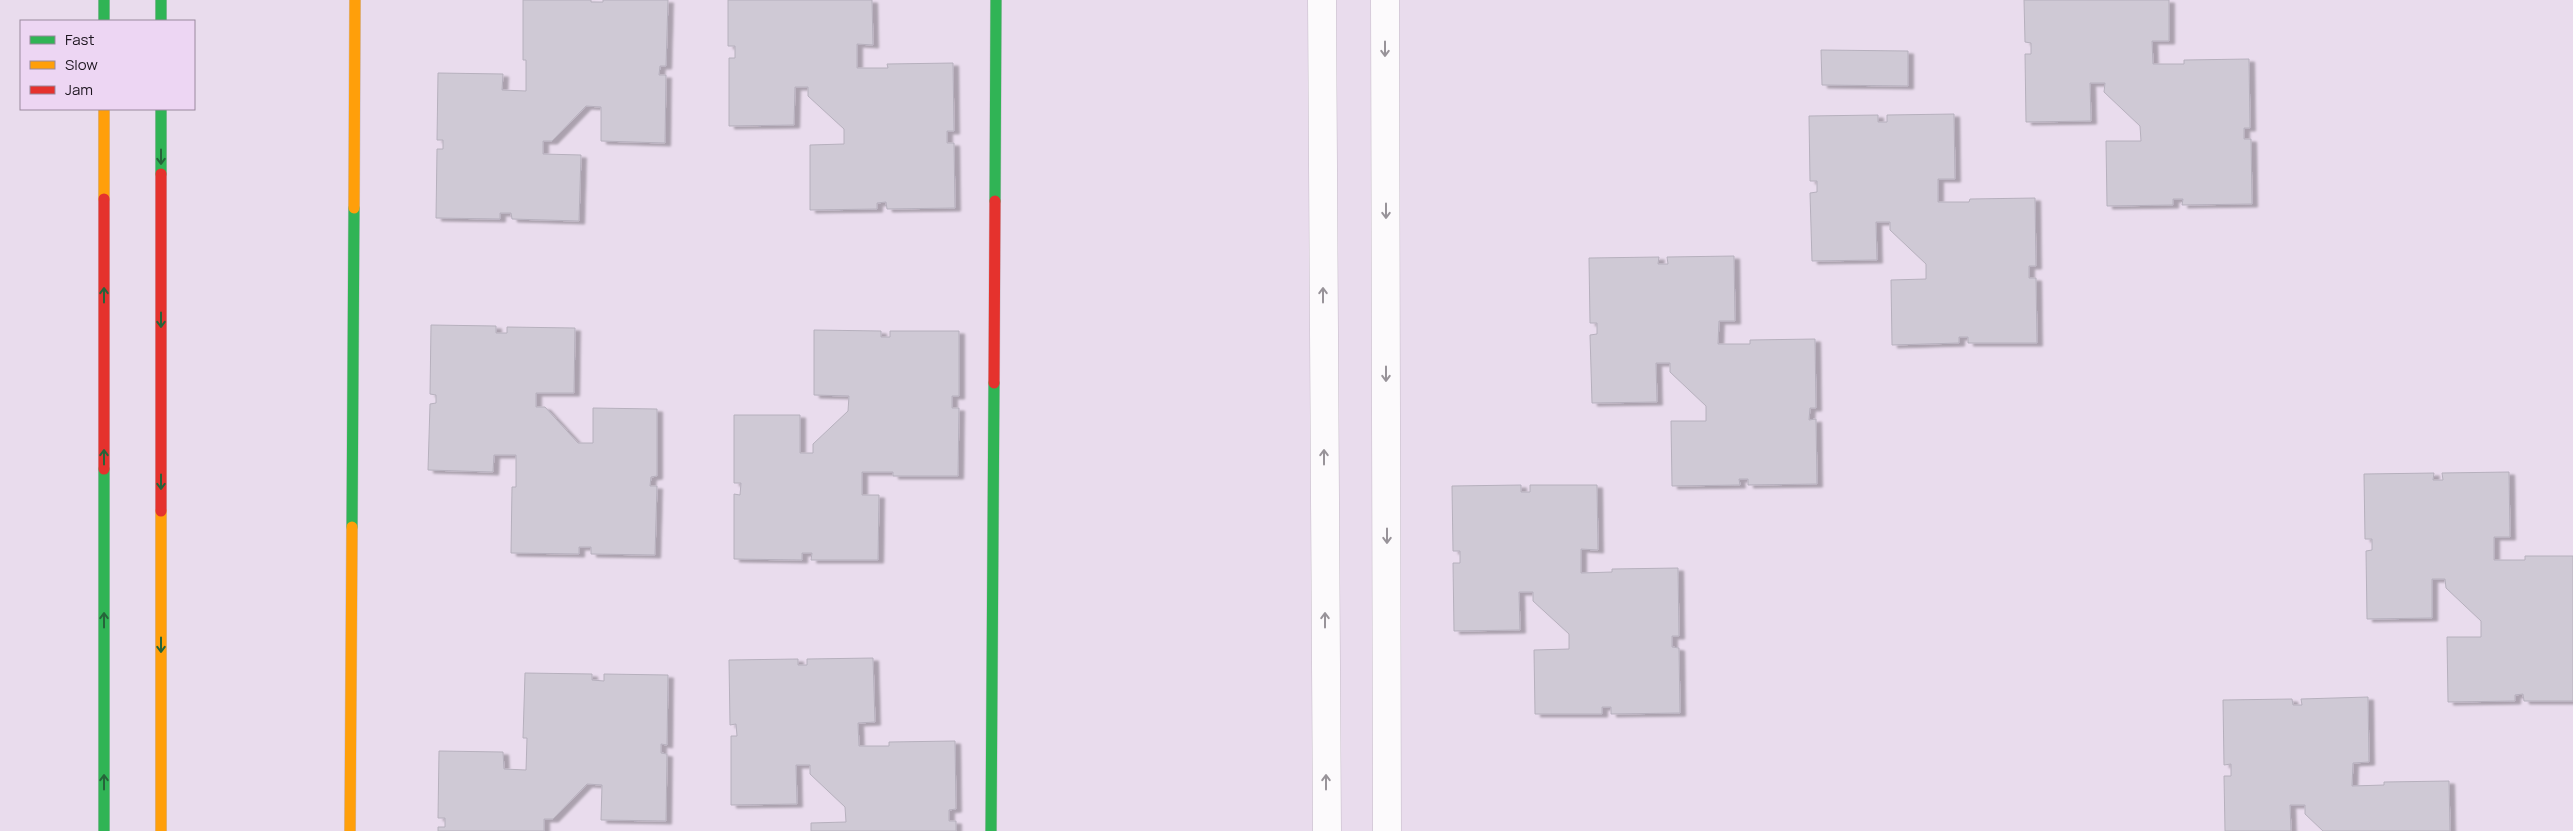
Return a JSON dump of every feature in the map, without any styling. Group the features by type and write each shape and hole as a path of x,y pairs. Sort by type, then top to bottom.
{"street":[{"path":"104,0 104,20"},
{"path":"161,0 161,20"},
{"path":"350,831 355,0"},
{"path":"991,831 996,0"},
{"path":"1322,0 1326,831"},
{"path":"1385,0 1387,831"},
{"path":"104,110 104,831"},
{"path":"161,110 161,831"}],"building":[{"path":"523,0 591,0 591,2 603,2 603,0 668,0 666,66 660,66 659,75 666,75 665,143 601,141 601,107 586,106 552,141 543,141 543,154 581,155 579,221 512,219 511,213 500,213 500,219 436,218 437,149 443,149 443,140 437,140 438,73 503,74 502,90 526,91 526,60 523,60"},
{"path":"728,0 872,0 873,45 857,44 857,68 888,68 887,64 953,63 954,131 947,131 947,143 954,143 955,208 887,209 886,202 877,203 877,209 810,210 810,145 844,144 844,129 808,96 808,87 795,87 794,125 729,126 729,58 735,58 735,46 728,46"},
{"path":"2024,0 2169,0 2169,41 2152,41 2153,64 2184,64 2184,60 2249,59 2250,128 2244,128 2244,139 2251,139 2252,204 2182,205 2183,199 2173,199 2173,205 2107,206 2106,141 2141,141 2140,126 2104,92 2105,83 2090,83 2091,121 2026,122 2025,54 2031,54 2031,43 2025,42"},
{"path":"1821,50 1908,51 1908,86 1822,85"},
{"path":"1954,114 1955,179 1938,179 1938,202 1969,202 1970,199 2035,198 2036,266 2029,266 2029,278 2036,278 2037,343 1968,343 1968,337 1959,337 1959,343 1892,345 1891,280 1926,279 1926,264 1890,230 1890,222 1876,222 1877,260 1812,261 1810,193 1817,192 1817,181 1810,181 1809,116 1878,115 1878,122 1887,122 1887,115"},
{"path":"1734,256 1735,321 1719,321 1718,344 1750,344 1750,340 1815,339 1816,408 1810,408 1809,420 1816,419 1817,484 1748,485 1748,479 1739,479 1740,485 1672,486 1671,421 1706,421 1706,406 1670,372 1670,363 1656,363 1657,402 1592,403 1590,335 1597,334 1597,323 1590,323 1589,258 1659,257 1658,264 1668,264 1667,257"},
{"path":"431,325 496,326 496,333 507,333 507,327 575,328 574,393 536,393 536,407 545,407 578,443 593,443 593,408 657,409 657,476 651,477 650,486 657,486 655,555 591,554 591,547 579,547 579,554 511,553 512,487 516,487 516,455 494,455 493,472 428,470 430,404 436,403 436,395 430,394"},
{"path":"814,330 881,331 881,337 890,337 890,331 959,331 959,396 952,396 952,408 959,408 958,476 893,476 893,472 862,472 862,495 879,495 878,560 811,560 812,553 802,553 802,560 734,559 734,494 740,495 741,483 734,483 734,415 800,415 800,453 813,453 813,444 848,411 849,396 814,395"},
{"path":"2509,472 2510,537 2494,537 2494,560 2525,560 2525,556 2573,556 2573,701 2524,701 2523,694 2515,695 2515,701 2448,702 2447,637 2481,637 2481,621 2446,588 2445,579 2432,579 2432,618 2367,619 2366,551 2372,550 2372,539 2365,539 2364,474 2434,473 2433,480 2443,480 2442,473"},
{"path":"1521,485 1521,492 1530,492 1530,485 1597,485 1598,550 1581,549 1581,573 1612,572 1612,569 1678,568 1679,636 1672,636 1672,647 1679,648 1680,713 1611,714 1611,707 1602,707 1602,714 1535,714 1534,650 1569,649 1569,634 1533,601 1533,592 1519,592 1520,630 1454,631 1453,563 1460,563 1460,551 1453,551 1452,486"},
{"path":"873,658 875,722 858,723 859,746 889,746 889,742 955,741 956,809 949,810 949,821 956,821 956,831 811,831 811,823 846,822 845,807 810,774 810,765 796,765 797,804 731,805 731,736 737,736 736,724 730,725 729,660 798,659 798,665 807,665 807,659"},
{"path":"525,673 592,674 592,680 604,681 604,674 668,675 667,745 661,744 661,753 667,754 666,821 601,820 602,785 587,784 553,819 544,819 544,831 438,831 438,827 445,827 445,818 438,818 439,751 503,752 504,769 526,770 527,738 523,738"},
{"path":"2368,697 2369,762 2353,763 2352,786 2384,785 2384,782 2449,781 2450,831 2323,831 2305,814 2305,805 2290,805 2291,831 2225,831 2224,776 2231,776 2231,764 2224,765 2223,700 2292,699 2293,705 2302,705 2301,699"}],"traffic: fast":[{"path":"104,0 104,20"},
{"path":"161,0 161,20"},
{"path":"995,201 996,0"},
{"path":"161,110 161,174"},
{"path":"352,527 354,208"},
{"path":"991,831 994,383"},
{"path":"104,469 104,831"}],"traffic: slow":[{"path":"354,208 355,0"},
{"path":"104,110 104,199"},
{"path":"161,511 161,831"},
{"path":"350,831 352,527"}],"traffic: jam":[{"path":"161,174 161,511"},
{"path":"104,199 104,469"},
{"path":"994,383 995,201"}]}
